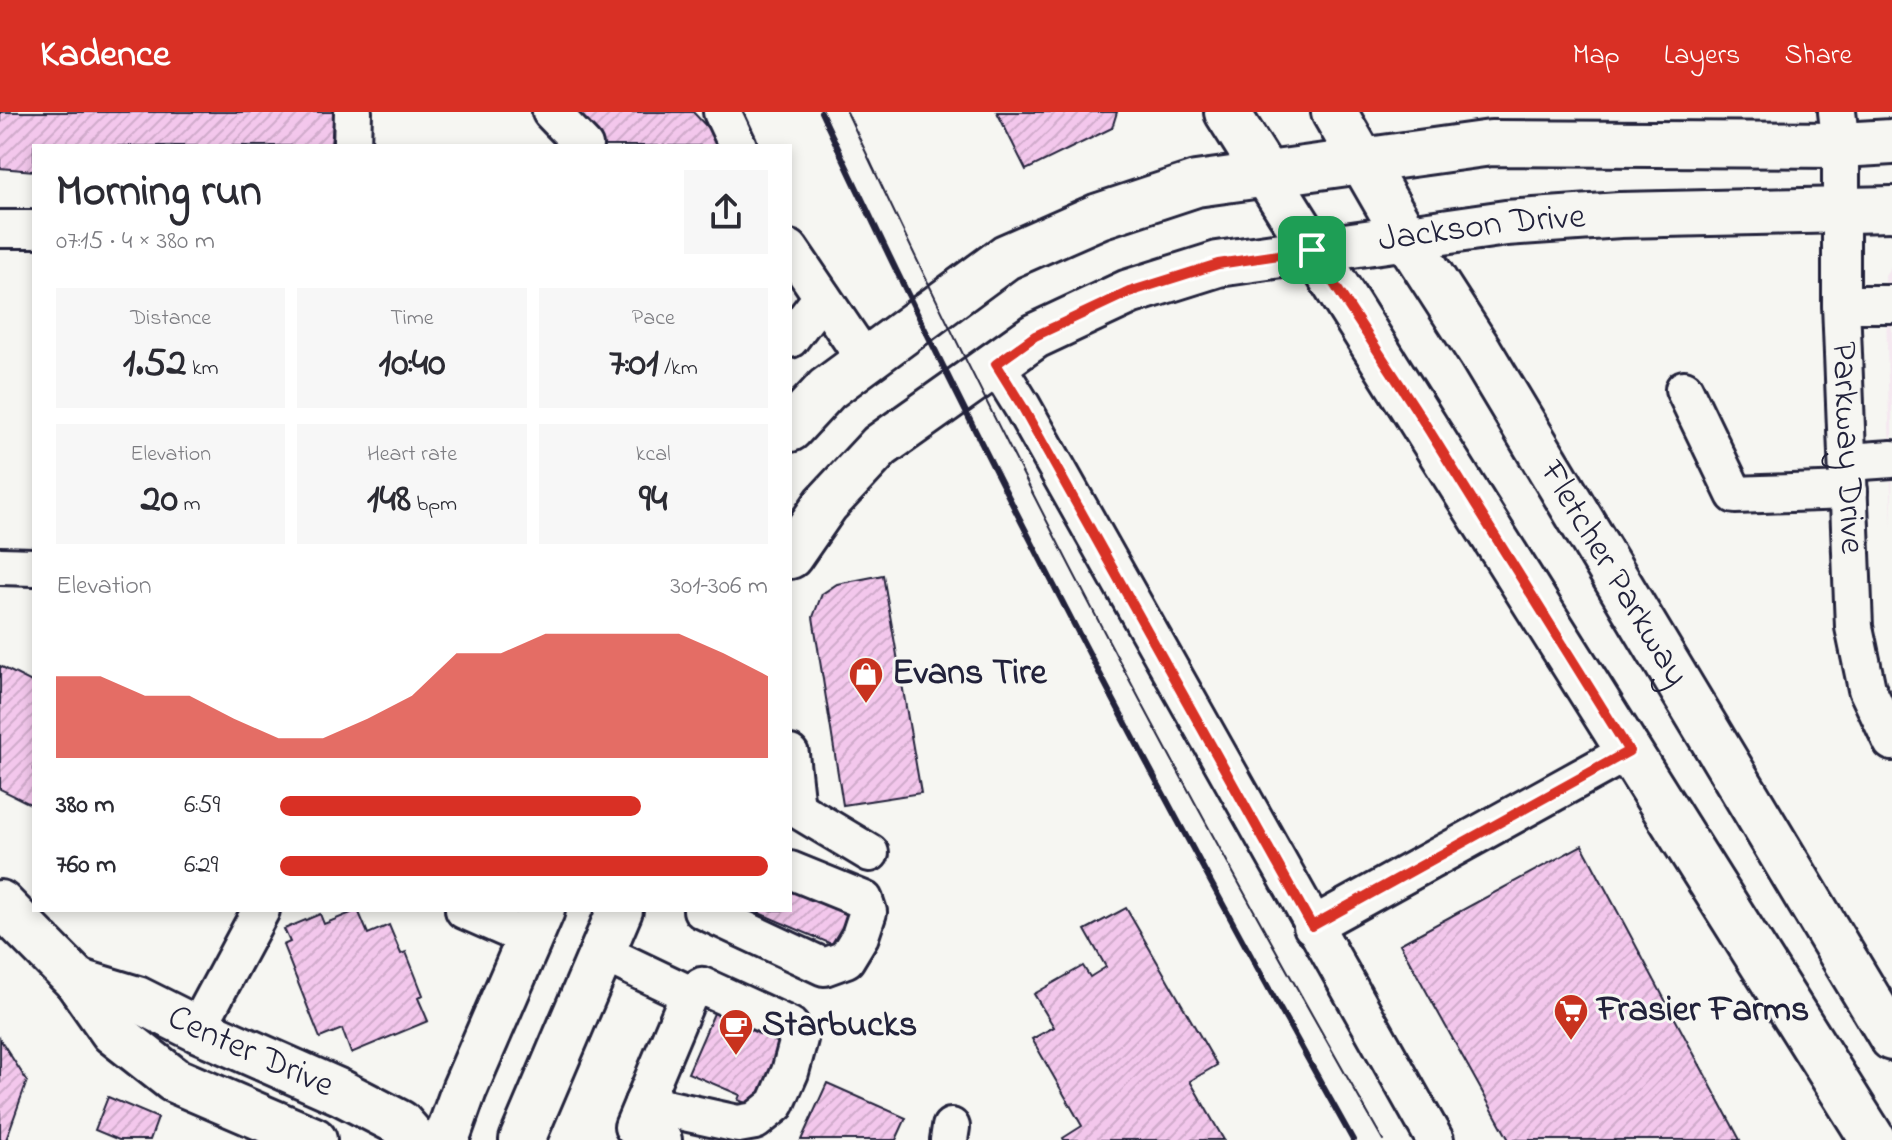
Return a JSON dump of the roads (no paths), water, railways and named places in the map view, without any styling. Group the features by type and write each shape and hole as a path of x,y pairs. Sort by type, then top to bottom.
{"main road":[{"path":"1227,112 1873,1140"},
{"name":"Fletcher Parkway","path":"1334,112 1406,237 1480,352 1892,1038"},
{"path":"1634,112 1665,144"},
{"path":"792,427 827,389 1006,257 1099,216 1196,184 1491,143 1526,128 1665,144 1839,128 1892,142"},
{"name":"Jackson Drive","path":"792,553 826,504 880,446 1035,336 1129,292 1218,264 1506,223 1620,215 1892,209"},
{"name":"Center Drive","path":"0,903 77,981 113,1032 174,1080 314,1140"},
{"path":"522,1140 619,912"},
{"path":"446,1140 464,1090 536,924"},
{"name":"Center Drive","path":"77,981 137,999 340,1092 400,1123 415,1140"}],"street":[{"path":"352,144 353,112"},
{"path":"551,112 582,144"},
{"path":"722,112 737,144"},
{"name":"Parkway Drive","path":"1839,128 1841,304 1854,627 1867,689 1892,742"},
{"path":"0,229 32,229"},
{"path":"792,252 865,360"},
{"path":"792,336 822,297"},
{"path":"1841,304 1892,304"},
{"path":"996,364 1435,1140"},
{"path":"1684,389 1735,495 1848,477 1892,459"},
{"path":"0,566 32,567"},
{"path":"1312,926 1629,751"},
{"path":"793,807 870,853"},
{"path":"717,913 806,961 824,967 846,959 860,936 868,912 864,900 792,871"},
{"path":"197,1029 260,912"},
{"path":"474,912 536,924"},
{"path":"601,952 689,994"},
{"path":"643,1103 738,1124 755,1121 776,1104 790,1072 799,1039 790,1026 702,986 689,994 643,1103 633,1127 663,1140"}],"tram line":[{"path":"847,112 973,374 1104,632 1241,887 1383,1140"}],"railway":[{"path":"821,112 946,373 1077,631 1353,1140"}],"place":[{"name":"Evans Tire","path":"866,705"},
{"name":"Frasier Farms","path":"1571,1042"},
{"name":"Starbucks","path":"736,1057"}]}
